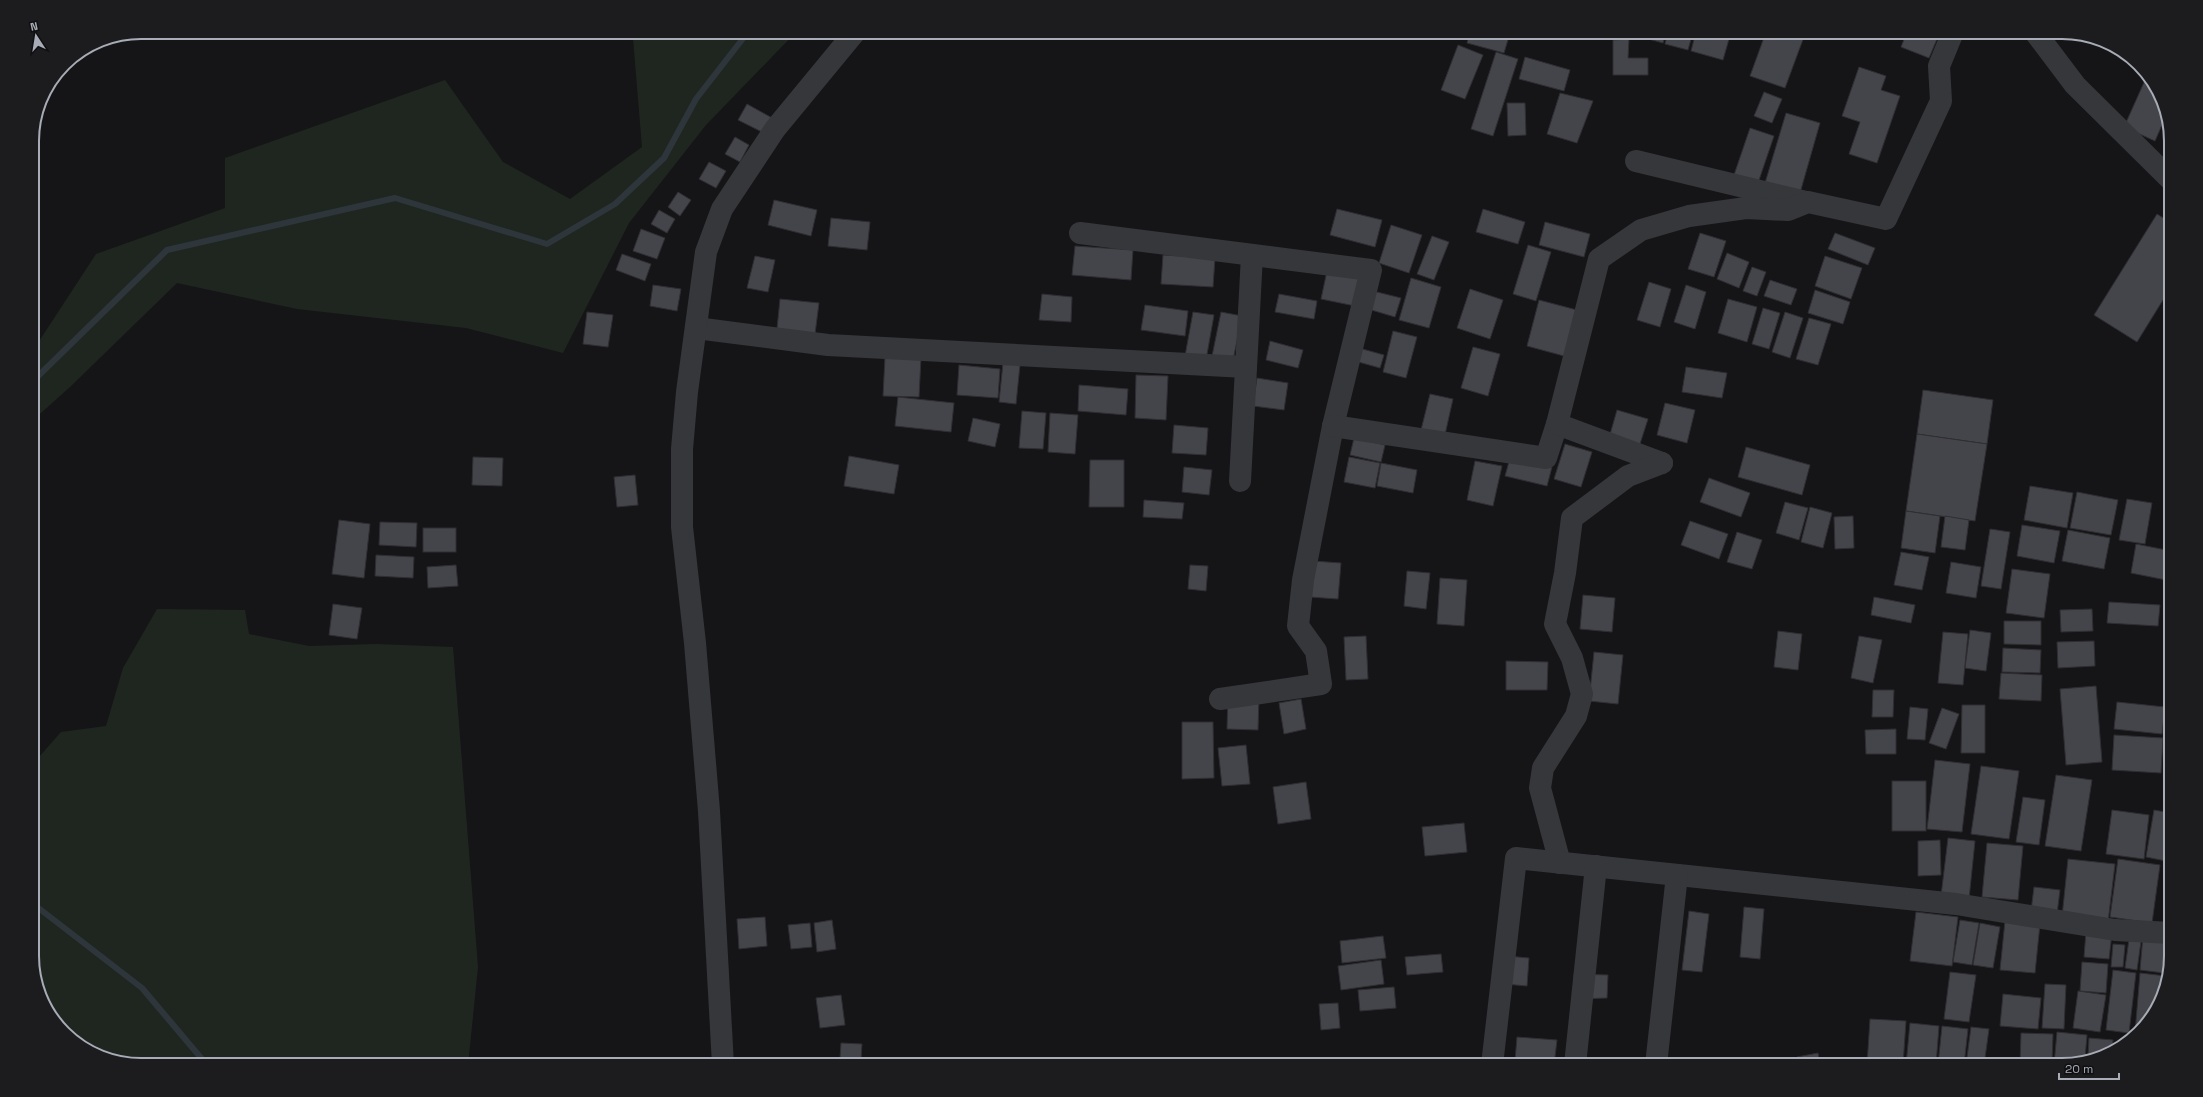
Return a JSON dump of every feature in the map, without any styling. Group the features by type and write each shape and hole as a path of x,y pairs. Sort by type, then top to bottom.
{"street":[{"path":"723,1058 709,811 695,643 682,527 682,449 686,392 706,252 722,209 776,129 849,39"},
{"path":"1636,162 1886,219 1941,101 1939,66 1950,39"},
{"path":"2040,39 2075,85 2164,173"},
{"path":"1333,426 1546,458 1557,424 1599,259 1641,230 1689,216 1746,208 1788,210 1808,202"},
{"path":"1080,233 1370,270 1333,426 1303,580 1298,626 1316,651 1321,684 1220,699"},
{"path":"1240,481 1252,255"},
{"path":"696,328 835,345 1246,367"},
{"path":"1557,424 1662,463 1628,476 1572,518 1565,573 1554,624 1572,658 1582,694 1576,716 1543,768 1540,788 1560,863"},
{"path":"1493,1058 1516,858 1956,904 2115,930 2164,933"},
{"path":"1576,1058 1596,866"},
{"path":"1657,1058 1677,875"}],"shaded area":[{"path":"633,39 789,39 706,125 629,223 563,353 466,328 297,309 177,283 70,387 39,415 39,341 96,254 225,208 225,158 445,80 503,162 570,199 642,147"},
{"path":"157,609 245,610 249,634 309,646 376,644 453,647 478,967 469,1058 128,1057 115,1055 84,1041 64,1023 56,1013 44,989 39,963 39,757 61,732 106,726 123,668"}],"building":[{"path":"1468,39 1508,39 1504,53 1467,43"},
{"path":"1629,39 1628,58 1648,58 1648,75 1613,75 1613,40"},
{"path":"1648,39 1664,39 1663,43"},
{"path":"1666,39 1691,39 1688,50 1665,44"},
{"path":"1694,39 1729,39 1723,60 1691,51"},
{"path":"1763,39 1803,39 1785,88 1750,76"},
{"path":"1904,39 1937,39 1929,58 1901,47"},
{"path":"1458,45 1483,55 1465,99 1441,90"},
{"path":"1496,52 1518,59 1493,136 1471,129"},
{"path":"1525,57 1570,70 1564,91 1519,79"},
{"path":"1859,67 1886,76 1881,90 1900,96 1877,163 1849,154 1860,122 1842,116"},
{"path":"2145,81 2159,108 2162,121 2162,124 2155,141 2124,127"},
{"path":"1764,92 1782,99 1772,123 1754,116"},
{"path":"1560,93 1593,101 1577,143 1547,134"},
{"path":"1507,103 1525,103 1526,135 1508,136"},
{"path":"747,104 774,119 766,134 738,120"},
{"path":"1786,113 1820,123 1800,193 1765,183"},
{"path":"1750,128 1774,136 1758,183 1734,175"},
{"path":"735,137 749,145 740,162 725,154"},
{"path":"709,162 726,171 716,188 699,179"},
{"path":"678,192 691,200 680,216 668,207"},
{"path":"774,200 817,210 811,236 768,225"},
{"path":"1337,209 1382,220 1375,247 1330,235"},
{"path":"1483,209 1525,222 1518,244 1476,232"},
{"path":"659,210 675,219 667,233 651,224"},
{"path":"2157,214 2164,218 2164,298 2137,342 2094,315"},
{"path":"831,218 870,222 867,250 828,246"},
{"path":"1545,222 1590,234 1584,257 1539,245"},
{"path":"1391,225 1422,235 1409,273 1379,263"},
{"path":"641,229 665,238 657,259 633,251"},
{"path":"1700,233 1726,241 1714,277 1688,269"},
{"path":"1835,233 1875,248 1868,265 1828,249"},
{"path":"1432,236 1449,242 1434,280 1417,274"},
{"path":"1528,245 1551,252 1536,301 1513,294"},
{"path":"1075,246 1133,250 1131,280 1072,275"},
{"path":"1727,253 1749,262 1739,288 1717,279"},
{"path":"622,254 651,264 645,281 616,270"},
{"path":"1163,255 1215,258 1213,287 1161,284"},
{"path":"755,256 775,260 768,292 747,288"},
{"path":"1825,256 1862,268 1851,299 1815,286"},
{"path":"1752,267 1766,272 1757,296 1743,291"},
{"path":"1327,271 1362,279 1355,306 1321,299"},
{"path":"1411,278 1441,287 1429,328 1399,320"},
{"path":"1770,280 1797,289 1791,305 1764,296"},
{"path":"1649,282 1671,289 1660,327 1637,320"},
{"path":"653,285 681,289 677,311 650,306"},
{"path":"1686,285 1706,292 1695,329 1674,322"},
{"path":"1470,289 1503,300 1490,339 1457,328"},
{"path":"1815,290 1850,302 1843,324 1808,313"},
{"path":"1373,291 1401,298 1395,317 1368,309"},
{"path":"1042,294 1072,297 1071,322 1039,320"},
{"path":"1279,294 1317,301 1314,319 1275,312"},
{"path":"780,299 819,303 815,334 777,329"},
{"path":"1728,299 1757,307 1747,342 1718,333"},
{"path":"1539,300 1577,310 1564,356 1527,346"},
{"path":"1145,305 1188,311 1185,336 1141,330"},
{"path":"1763,308 1780,313 1769,349 1752,344"},
{"path":"587,312 613,315 608,347 583,344"},
{"path":"1193,312 1214,315 1206,360 1185,356"},
{"path":"1221,312 1242,316 1232,365 1211,361"},
{"path":"1785,312 1803,318 1790,358 1772,352"},
{"path":"1809,318 1831,324 1818,365 1796,359"},
{"path":"1393,331 1417,337 1406,378 1383,372"},
{"path":"1270,341 1303,350 1298,368 1266,360"},
{"path":"1473,347 1500,354 1488,396 1461,388"},
{"path":"1359,348 1384,355 1380,368 1355,361"},
{"path":"885,357 921,358 919,397 883,396"},
{"path":"1003,363 1020,365 1016,404 999,402"},
{"path":"959,365 1000,369 998,398 957,395"},
{"path":"1686,367 1727,373 1722,398 1682,392"},
{"path":"1136,375 1168,376 1166,420 1135,418"},
{"path":"1257,378 1288,383 1284,410 1253,406"},
{"path":"1079,385 1128,389 1126,415 1078,411"},
{"path":"1923,390 1993,400 1987,444 1917,434"},
{"path":"1430,394 1453,399 1444,439 1420,434"},
{"path":"898,397 954,403 951,432 895,426"},
{"path":"1665,403 1695,410 1687,443 1657,435"},
{"path":"1617,410 1648,419 1639,447 1609,438"},
{"path":"1022,411 1046,413 1043,449 1019,448"},
{"path":"1050,413 1078,415 1075,454 1048,452"},
{"path":"973,418 1000,424 995,447 968,441"},
{"path":"1174,425 1208,428 1206,455 1172,453"},
{"path":"1917,434 1987,444 1975,521 1906,511"},
{"path":"1354,438 1385,445 1381,462 1350,455"},
{"path":"1565,444 1592,452 1581,487 1554,479"},
{"path":"1746,447 1810,465 1802,495 1738,477"},
{"path":"849,456 899,465 894,494 844,486"},
{"path":"473,457 503,458 502,486 472,485"},
{"path":"1349,457 1380,463 1375,488 1344,482"},
{"path":"1510,458 1552,467 1547,486 1505,476"},
{"path":"1090,460 1124,460 1124,507 1089,507"},
{"path":"1475,461 1502,466 1493,506 1467,500"},
{"path":"1381,463 1417,470 1413,493 1377,486"},
{"path":"1184,467 1212,470 1209,495 1182,492"},
{"path":"635,475 638,505 617,507 614,477"},
{"path":"1709,478 1750,493 1741,517 1700,502"},
{"path":"2030,486 2073,493 2067,528 2024,520"},
{"path":"2077,492 2118,500 2111,535 2070,528"},
{"path":"2127,499 2152,503 2145,544 2119,540"},
{"path":"1144,500 1184,503 1182,519 1143,517"},
{"path":"1785,502 1808,508 1799,540 1776,533"},
{"path":"1810,507 1832,513 1823,548 1801,542"},
{"path":"1906,511 1940,516 1935,553 1901,548"},
{"path":"1853,516 1854,548 1835,549 1834,517"},
{"path":"1945,516 1969,520 1965,550 1941,547"},
{"path":"339,520 370,524 364,578 332,574"},
{"path":"1690,521 1728,534 1719,559 1681,545"},
{"path":"380,522 417,523 416,547 379,545"},
{"path":"2022,525 2060,531 2054,563 2017,556"},
{"path":"423,528 456,528 456,552 423,552"},
{"path":"1990,529 2010,532 2001,589 1981,586"},
{"path":"2068,530 2110,538 2104,569 2062,561"},
{"path":"1737,532 1762,540 1752,569 1727,562"},
{"path":"2136,544 2164,550 2164,580 2131,573"},
{"path":"1901,552 1929,557 1922,590 1894,585"},
{"path":"376,555 414,557 413,578 375,576"},
{"path":"1313,561 1341,563 1338,599 1310,597"},
{"path":"1951,562 1981,567 1976,598 1946,593"},
{"path":"456,565 458,586 428,588 427,567"},
{"path":"1190,565 1208,566 1206,591 1188,589"},
{"path":"2012,569 2050,574 2044,618 2006,613"},
{"path":"1407,571 1430,573 1426,609 1404,606"},
{"path":"1440,578 1467,580 1464,626 1437,624"},
{"path":"1583,595 1615,598 1612,632 1580,629"},
{"path":"1874,597 1915,605 1911,623 1871,615"},
{"path":"2109,602 2160,605 2158,626 2107,623"},
{"path":"333,604 362,608 357,639 329,635"},
{"path":"2092,609 2093,631 2061,632 2060,610"},
{"path":"2004,621 2041,621 2041,645 2004,644"},
{"path":"1970,630 1991,633 1986,671 1965,668"},
{"path":"1778,631 1802,634 1798,670 1774,667"},
{"path":"1943,632 1968,634 1963,685 1938,683"},
{"path":"1366,636 1368,679 1346,680 1344,637"},
{"path":"1859,636 1882,640 1873,683 1851,678"},
{"path":"2094,641 2095,666 2058,668 2057,642"},
{"path":"2003,648 2041,650 2040,673 2002,672"},
{"path":"1594,652 1623,655 1618,704 1589,701"},
{"path":"1506,661 1548,662 1547,690 1506,690"},
{"path":"2001,673 2042,675 2041,701 1999,699"},
{"path":"2096,686 2102,762 2066,765 2060,689"},
{"path":"1873,690 1894,690 1893,717 1872,717"},
{"path":"1228,694 1259,695 1258,730 1227,729"},
{"path":"1301,699 1306,729 1284,734 1279,703"},
{"path":"2117,702 2164,707 2162,734 2114,729"},
{"path":"1962,705 1985,705 1985,753 1961,753"},
{"path":"1910,707 1928,709 1925,740 1907,739"},
{"path":"1942,708 1959,714 1946,749 1929,743"},
{"path":"1182,722 1213,722 1214,778 1182,779"},
{"path":"1896,729 1896,754 1866,754 1865,730"},
{"path":"2114,735 2163,738 2161,773 2112,770"},
{"path":"1246,745 1250,784 1222,786 1218,748"},
{"path":"1935,760 1970,764 1962,832 1927,829"},
{"path":"1981,766 2019,771 2009,839 1971,834"},
{"path":"2056,775 2092,780 2081,851 2045,846"},
{"path":"1892,781 1926,781 1926,831 1892,831"},
{"path":"1306,782 1311,819 1278,824 1273,787"},
{"path":"2023,797 2045,800 2039,845 2016,842"},
{"path":"2112,810 2149,815 2144,859 2106,854"},
{"path":"2154,810 2164,812 2164,861 2146,857"},
{"path":"1464,823 1467,852 1425,856 1422,827"},
{"path":"1948,838 1975,841 1969,899 1941,896"},
{"path":"1940,840 1941,875 1918,876 1918,841"},
{"path":"1987,843 2023,846 2018,900 1982,897"},
{"path":"2068,859 2115,864 2108,922 2062,917"},
{"path":"2118,859 2160,865 2152,923 2110,917"},
{"path":"2034,887 2060,890 2057,914 2031,911"},
{"path":"1744,907 1764,909 1760,959 1740,957"},
{"path":"1689,911 1709,914 1702,972 1682,970"},
{"path":"1916,912 1958,917 1952,966 1910,961"},
{"path":"765,917 767,946 739,949 737,919"},
{"path":"832,920 836,949 817,952 814,923"},
{"path":"1960,920 1979,923 1972,965 1953,962"},
{"path":"2005,921 2040,924 2035,973 2000,970"},
{"path":"810,923 812,947 791,949 788,925"},
{"path":"1980,923 2000,927 1993,968 1973,965"},
{"path":"2086,931 2112,933 2109,959 2084,957"},
{"path":"2130,932 2142,934 2137,970 2125,968"},
{"path":"1383,936 1386,958 1342,963 1340,941"},
{"path":"2143,936 2164,939 2162,973 2140,970"},
{"path":"2113,944 2125,945 2123,967 2111,967"},
{"path":"1441,954 1443,972 1407,975 1405,957"},
{"path":"1497,955 1529,958 1527,986 1494,983"},
{"path":"1381,960 1384,984 1341,990 1338,966"},
{"path":"2082,962 2108,964 2106,993 2080,991"},
{"path":"2113,970 2136,973 2129,1033 2106,1030"},
{"path":"1950,972 1976,975 1969,1022 1944,1019"},
{"path":"2140,973 2162,976 2159,989 2147,1013 2136,1026"},
{"path":"1574,974 1608,975 1607,998 1574,999"},
{"path":"2045,984 2066,985 2064,1029 2042,1028"},
{"path":"1394,987 1396,1008 1360,1011 1358,990"},
{"path":"2078,991 2106,995 2100,1032 2073,1028"},
{"path":"2003,994 2041,998 2038,1029 2000,1026"},
{"path":"841,995 845,1025 820,1028 816,998"},
{"path":"1338,1003 1340,1028 1321,1030 1319,1004"},
{"path":"1870,1019 1906,1021 1903,1058 1867,1058"},
{"path":"1910,1023 1939,1026 1937,1058 1907,1058"},
{"path":"1942,1026 1968,1029 1965,1058 1939,1058"},
{"path":"1971,1027 1989,1029 1985,1058 1967,1058"},
{"path":"2057,1032 2087,1035 2085,1055 2055,1058"},
{"path":"2021,1033 2053,1034 2052,1058 2020,1058"},
{"path":"1517,1037 1557,1040 1555,1058 1515,1058"},
{"path":"2089,1038 2113,1040 2113,1044 2088,1055"},
{"path":"841,1043 862,1044 861,1058 840,1058"},
{"path":"1818,1053 1819,1058 1797,1058"}],"waterway":[{"path":"39,375 167,250 395,198 547,244 615,204 664,158 696,99 743,39"},
{"path":"39,908 142,988 201,1058"}]}
